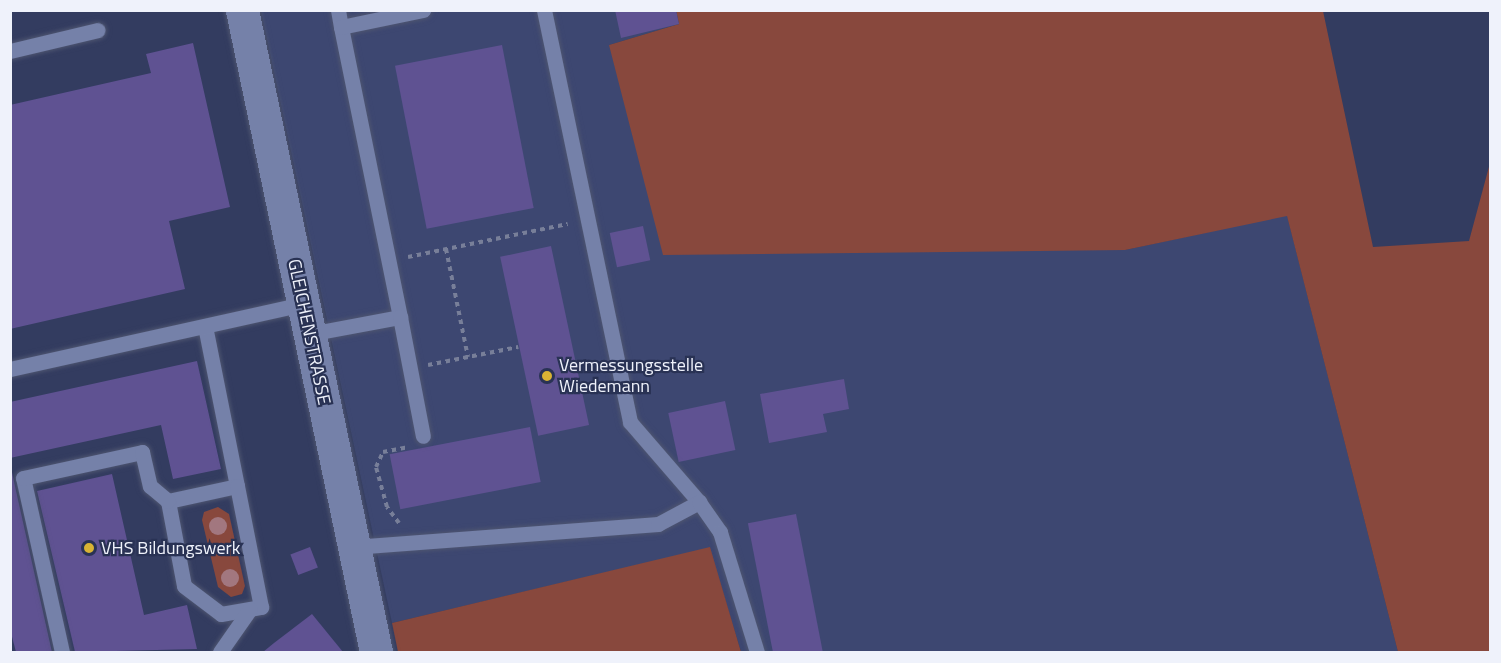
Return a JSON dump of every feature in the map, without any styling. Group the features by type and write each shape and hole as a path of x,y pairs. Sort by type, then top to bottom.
{"street":[{"name":"GLEICHENSTRASSE","path":"242,10 376,652"}],"lane":[{"path":"338,10 423,436"},
{"path":"341,27 423,10"},
{"path":"544,10 630,422 699,502 723,541 757,652"},
{"path":"10,51 98,30"},
{"path":"10,369 205,326 306,319 400,317"},
{"path":"62,652 22,478 142,452 150,486 168,501 184,586 221,614 261,607 205,326"},
{"path":"168,501 237,486"},
{"path":"353,547 658,524 699,502"},
{"path":"220,652 250,609"}],"path":[{"path":"388,261 587,221"},
{"path":"446,249 468,357"},
{"path":"410,369 518,347"},
{"path":"414,542 387,507 376,466 383,452 424,444 423,436"}],"shaded area":[{"path":"676,10 1323,11 1373,247 1469,241 1490,163 1490,652 1398,652 1287,216 1125,250 663,255 609,45 679,24"},
{"path":"261,11 676,11 679,24 609,45 1125,250 1287,215 1398,652 741,652 709,548 392,623"},
{"path":"218,507 229,514 245,586 242,594 231,597 218,587 202,520 204,512"},
{"path":"710,547 741,652 398,652 392,623"}],"building":[{"path":"615,10 676,10 679,24 621,38"},
{"path":"193,43 230,207 169,221 185,289 10,329 10,105 151,73 146,54"},
{"path":"502,45 534,208 427,229 395,66"},
{"path":"643,226 650,260 617,267 610,233"},
{"path":"551,246 589,425 538,436 500,257"},
{"path":"197,361 221,469 173,479 161,425 10,458 10,402"},
{"path":"844,379 849,409 823,414 827,432 769,443 760,394"},
{"path":"725,401 735,450 679,462 668,413"},
{"path":"530,427 541,482 400,509 390,454"},
{"path":"11,468 52,652 16,652 10,629"},
{"name":"VHS Bildungswerk","path":"112,474 144,615 187,605 197,649 75,652 37,491"},
{"path":"796,514 823,652 773,652 748,523"},
{"path":"310,547 318,568 298,575 290,555"},
{"path":"312,614 343,652 263,652 274,643"}],"place":[{"name":"Vermessungsstelle Wiedemann","path":"547,376"},
{"name":"VHS Bildungswerk","path":"89,548"}]}
